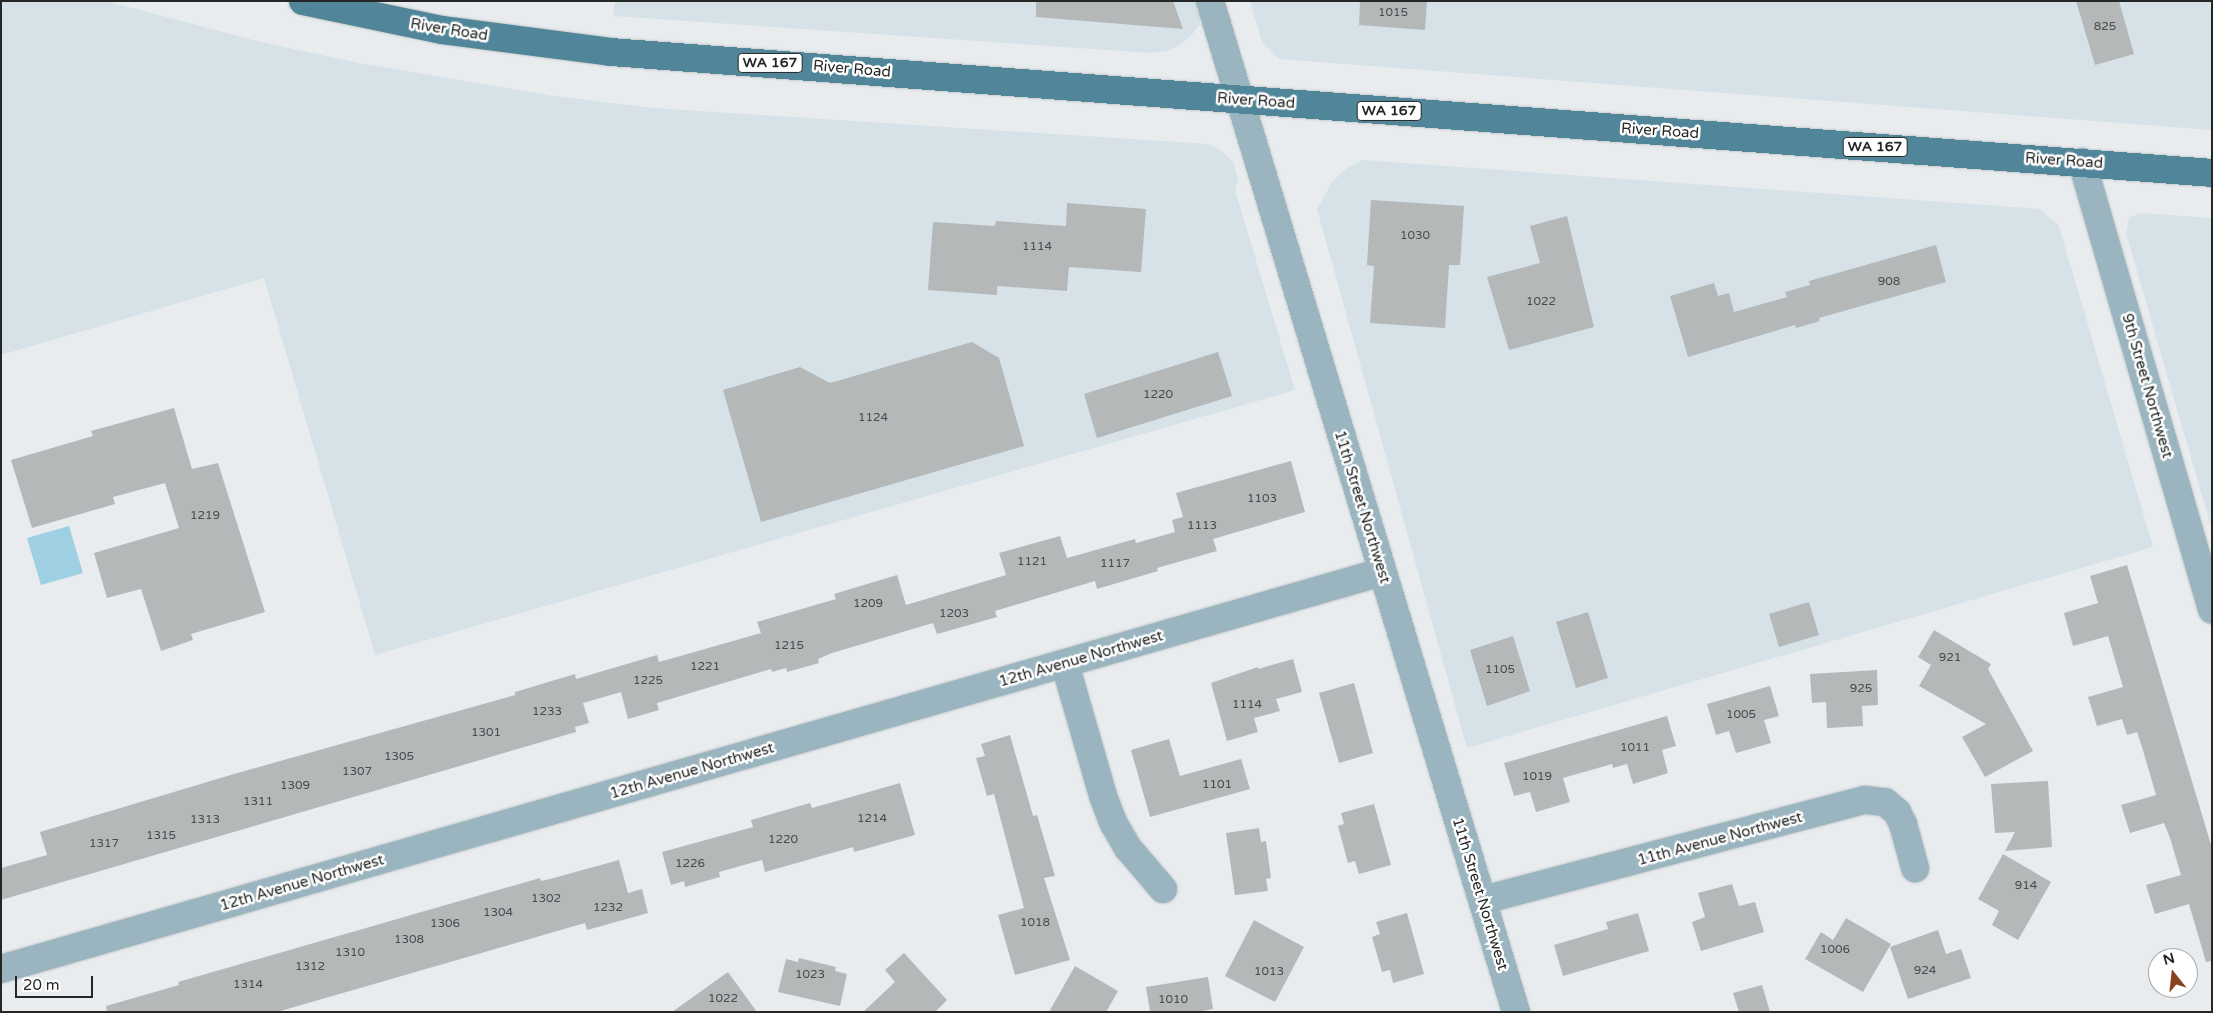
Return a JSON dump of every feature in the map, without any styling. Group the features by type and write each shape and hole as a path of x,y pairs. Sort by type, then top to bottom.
{"main road":[{"name":"River Road","path":"303,1 442,30 610,52 2212,173"}],"street":[{"name":"11th Street Northwest","path":"1210,1 1516,1012"},
{"name":"9th Street Northwest","path":"2082,162 2212,610"},
{"name":"12th Avenue Northwest","path":"1,969 1382,572"},
{"path":"1065,664 1102,796 1114,824 1128,848 1163,889"},
{"name":"11th Avenue Northwest","path":"1483,900 1865,800 1886,802 1897,812 1903,824 1915,868"}],"shaded area":[{"path":"1,1 106,1 261,42 359,63 554,96 653,108 1208,144 1219,149 1233,162 1238,179 1235,190 1295,390 375,655 264,278 1,355"},
{"path":"615,1 1201,1 1200,24 1191,36 1180,45 1166,51 1152,53 613,16"},
{"path":"1250,1 2212,1 2212,130 1279,59 1262,42"},
{"path":"1362,160 2040,209 2059,226 2153,547 1467,748 1317,209 1332,182 1346,169"},
{"path":"2140,213 2212,218 2212,530 2126,233 2129,218"},
{"path":"69,526 83,573 41,585 27,538"}],"building":[{"path":"1036,1 1173,1 1183,29 1036,17"},
{"path":"1360,1 1427,1 1425,30 1359,25"},
{"path":"2076,1 2119,1 2134,54 2095,65"},
{"path":"1371,200 1464,206 1460,265 1449,265 1445,328 1370,323 1374,266 1367,265"},
{"path":"1067,203 1146,209 1141,272 1069,267 1067,291 997,286 997,295 928,290 933,222 995,226 996,221 1066,226"},
{"path":"1567,216 1594,327 1509,350 1487,277 1540,263 1530,226"},
{"path":"1936,245 1946,282 1819,318 1820,321 1796,328 1795,325 1688,357 1670,296 1714,283 1718,296 1729,293 1734,312 1787,297 1785,292 1810,285 1809,281"},
{"path":"972,342 999,358 1024,446 761,522 723,390 800,367 830,383"},
{"path":"1218,352 1232,396 1097,438 1084,394"},
{"path":"174,408 192,469 218,463 265,612 191,634 193,640 161,651 141,589 107,598 94,553 179,528 165,483 113,497 115,504 32,528 11,460 93,436 91,431"},
{"path":"1291,461 1305,512 1213,539 1217,551 1157,568 1158,571 1097,589 1095,581 995,611 997,617 937,634 933,623 832,653 818,659 819,663 787,672 786,668 772,672 771,669 657,703 659,710 628,719 621,692 583,703 589,723 575,727 576,732 1,900 1,868 47,855 40,832 234,774 515,695 515,692 575,674 576,679 657,655 659,662 761,633 757,622 836,599 834,594 897,575 906,605 1006,575 999,553 1060,536 1067,558 1135,539 1136,543 1175,532 1172,520 1183,517 1176,493"},
{"path":"2127,565 2212,848 2212,961 2206,962 2189,904 2155,914 2146,885 2181,875 2170,838 2164,823 2130,833 2121,805 2156,795 2142,747 2137,732 2127,735 2122,719 2097,726 2088,697 2123,687 2108,636 2073,646 2064,613 2098,603 2090,576"},
{"path":"1809,602 1819,635 1779,647 1769,614"},
{"path":"1588,612 1608,678 1576,688 1556,622"},
{"path":"1934,630 1991,664 1988,669 2033,751 1985,777 1962,737 1986,724 1919,686 1931,665 1918,657"},
{"path":"1513,636 1530,691 1487,706 1470,650"},
{"path":"1293,659 1302,692 1276,699 1280,711 1254,718 1258,732 1227,741 1211,683 1258,667 1258,669"},
{"path":"1877,670 1878,705 1862,706 1863,726 1827,728 1826,702 1812,703 1810,674"},
{"path":"1354,683 1373,753 1339,763 1319,693"},
{"path":"1770,686 1779,716 1764,720 1771,743 1736,753 1729,731 1716,735 1707,704"},
{"path":"1667,716 1676,746 1662,750 1668,773 1633,784 1627,764 1613,768 1612,764 1563,778 1570,802 1536,812 1530,792 1514,796 1504,763"},
{"path":"1010,735 1033,816 1037,815 1055,876 1044,878 1070,960 1015,975 998,915 1024,908 994,794 987,796 976,758 985,756 981,744"},
{"path":"1169,739 1180,776 1241,759 1250,789 1150,817 1131,750"},
{"path":"2048,781 2052,847 2005,851 2015,832 1995,833 1991,784"},
{"path":"900,783 915,835 854,852 853,847 765,872 762,860 719,872 720,877 685,887 684,881 671,885 662,852 753,827 751,820 810,803 812,808"},
{"path":"1374,804 1391,865 1359,874 1355,861 1348,863 1338,826 1344,824 1341,813"},
{"path":"1259,828 1261,842 1266,841 1271,878 1266,879 1268,891 1235,895 1226,833"},
{"path":"2003,854 2051,882 2018,940 1992,925 1999,911 1978,899"},
{"path":"619,860 628,893 642,889 648,913 587,930 585,923 277,1012 107,1012 106,1006 179,985 178,982 540,878 541,881 550,879"},
{"path":"1732,884 1739,906 1755,902 1764,932 1701,951 1692,922 1705,917 1698,893"},
{"path":"1407,913 1424,974 1393,983 1390,970 1382,972 1372,937 1380,934 1376,922"},
{"path":"1638,913 1649,951 1563,976 1554,945 1608,929 1606,922"},
{"path":"1846,918 1891,944 1863,992 1805,959 1821,932 1833,940"},
{"path":"1254,920 1304,947 1275,1002 1225,976"},
{"path":"1938,930 1946,954 1961,949 1971,978 1908,999 1890,947"},
{"path":"904,953 947,1000 935,1012 863,1012 895,982 885,970"},
{"path":"799,958 836,967 835,971 847,974 840,1006 778,992 786,959 798,962"},
{"path":"1075,966 1118,991 1106,1012 1049,1012"},
{"path":"728,972 757,1012 672,1012"},
{"path":"1208,977 1213,1009 1197,1012 1150,1012 1146,987"},
{"path":"1762,985 1770,1012 1739,1012 1733,993"}]}
